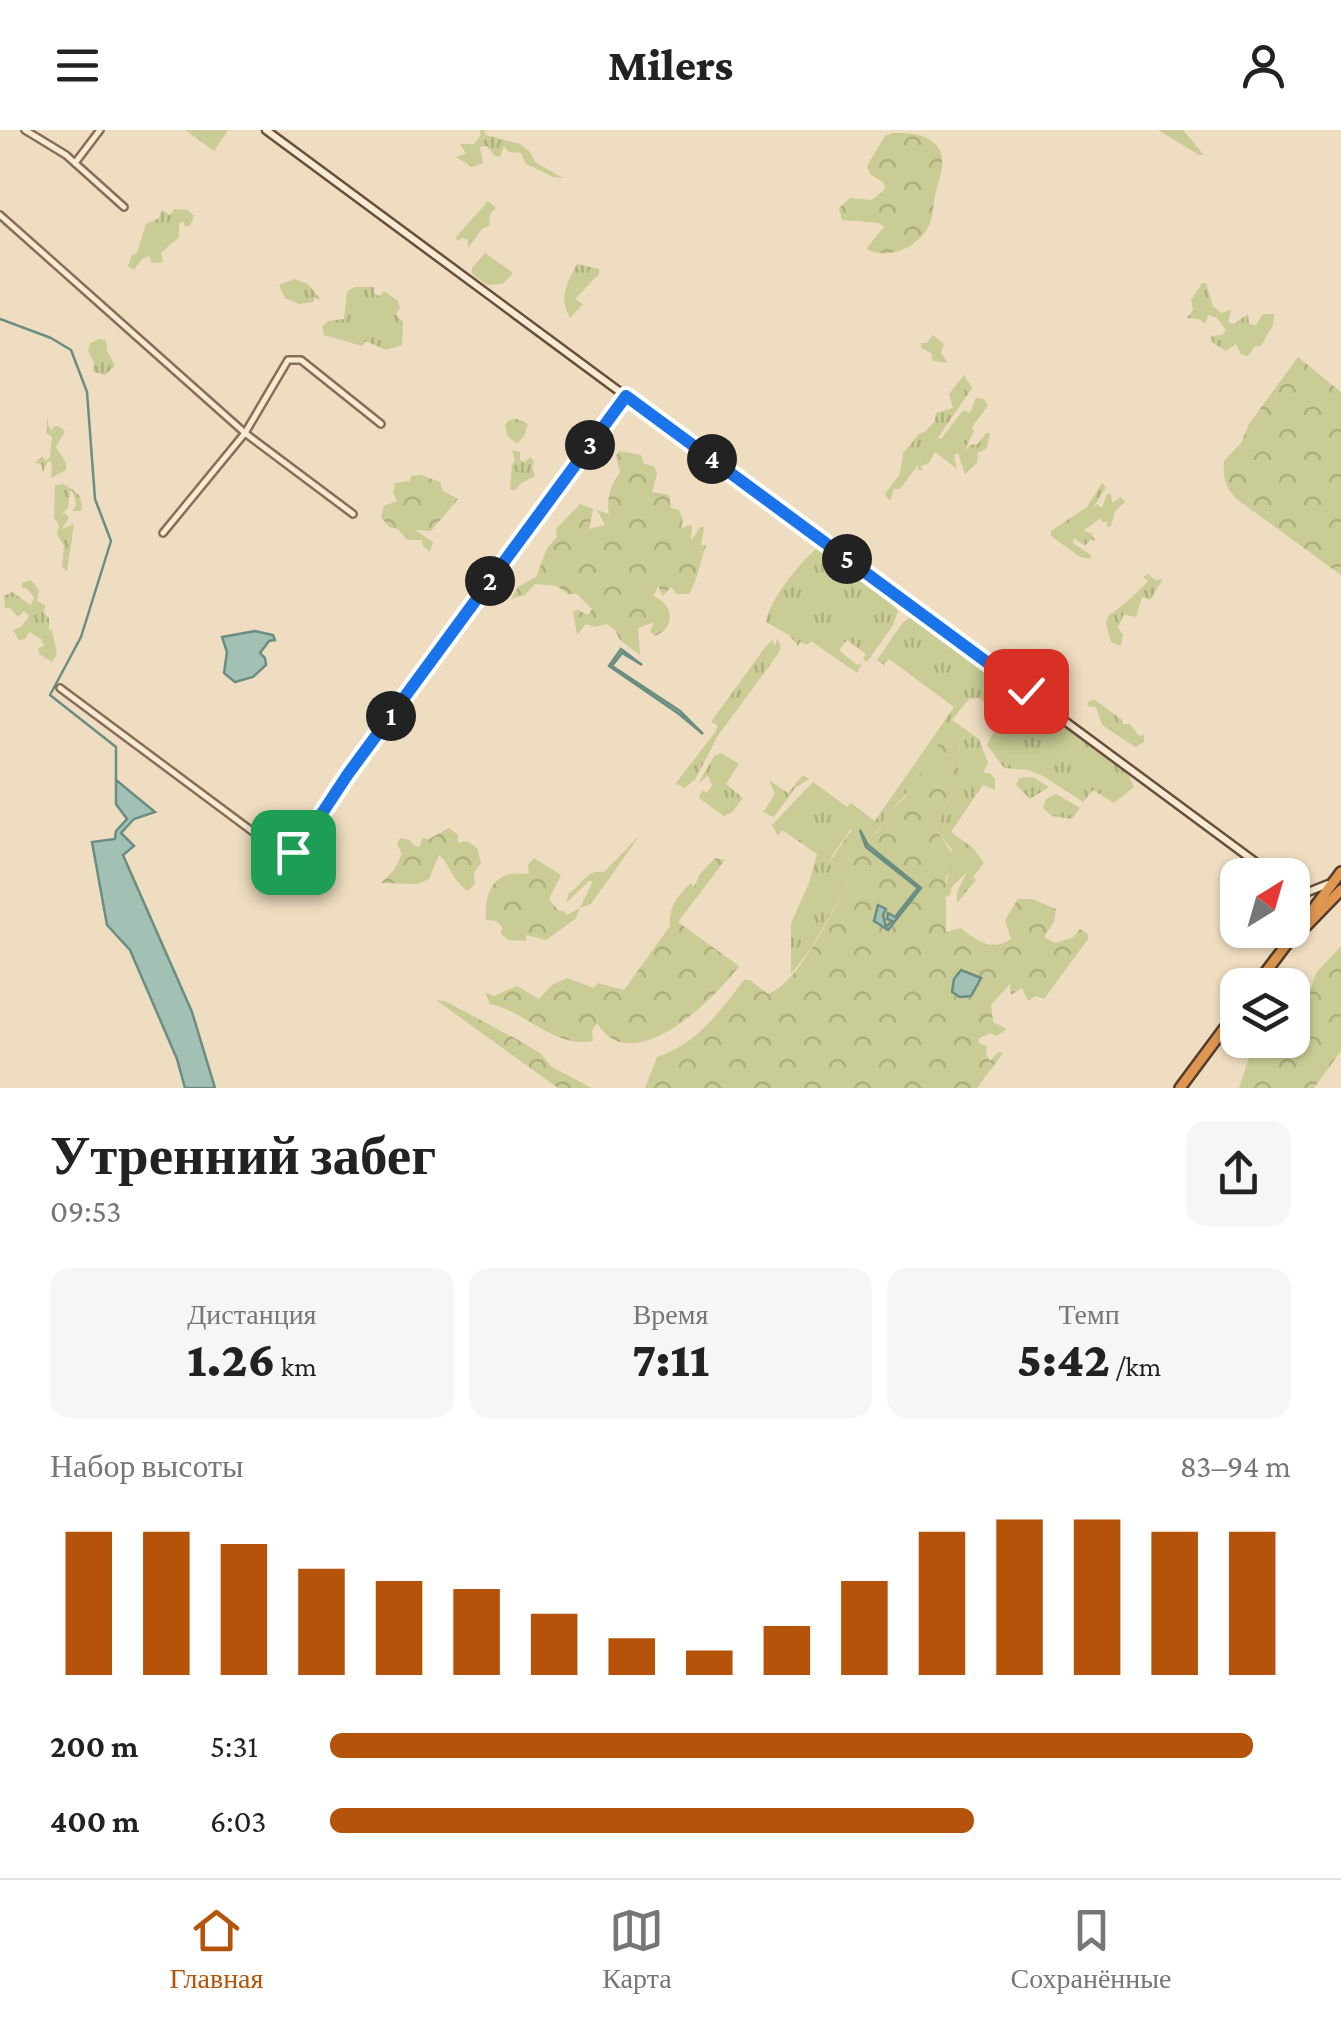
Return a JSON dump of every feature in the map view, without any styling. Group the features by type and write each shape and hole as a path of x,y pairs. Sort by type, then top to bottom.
{"highway":[{"path":"1310,913 1339,874"},
{"path":"1310,921 1341,890"},
{"path":"1269,968 1284,948"},
{"path":"1180,1088 1220,1034"}],"main road":[{"path":"266,130 1251,858"},
{"path":"1310,891 1339,874"}],"street":[{"path":"26,130 75,163 124,208"},
{"path":"75,163 100,130"},
{"path":"0,215 245,433 353,514"},
{"path":"162,533 245,433 285,363 292,358 302,360 382,424"},
{"path":"60,688 268,843 293,852 626,396"}],"green space":[{"path":"185,130 228,130 214,151"},
{"path":"479,130 491,130 484,131 486,135 520,144 535,162 563,178 525,163 521,153 509,152 504,146 500,157 487,146 480,147 483,163 472,167 456,157 466,154 460,144 474,144 481,135"},
{"path":"1158,130 1183,130 1204,155 1199,155"},
{"path":"893,133 927,138 940,151 942,168 932,215 922,236 900,251 874,252 866,249 884,227 879,223 842,220 839,208 850,198 872,200 885,189 867,166 885,136"},
{"path":"488,201 496,208 490,214 489,226 468,248 468,240 457,241 456,237"},
{"path":"174,209 187,210 194,216 190,226 183,221 179,224 179,237 161,253 163,262 152,263 149,256 134,270 128,266 137,253 146,224 159,218 162,210 170,215"},
{"path":"485,253 513,273 503,284 487,285 472,274 472,268"},
{"path":"577,264 599,269 599,274 575,299 583,304 570,318 565,291"},
{"path":"295,279 308,284 321,300 315,298 313,302 299,304 285,298 279,285"},
{"path":"1206,283 1213,306 1221,313 1231,310 1228,322 1234,324 1248,314 1249,324 1256,325 1263,314 1274,314 1273,325 1261,346 1255,346 1248,356 1241,354 1236,344 1226,351 1213,343 1210,336 1222,335 1226,330 1217,318 1208,315 1205,324 1187,318 1193,310 1191,300"},
{"path":"355,287 374,287 379,296 384,291 398,301 400,308 396,314 403,323 402,345 386,350 366,341 362,346 324,335 322,327 328,321 344,319 347,292"},
{"path":"933,335 944,344 941,353 948,363 933,361 931,353 921,348 921,343 927,343"},
{"path":"106,340 115,366 105,375 93,372 94,363 88,351 90,343"},
{"path":"1298,357 1341,392 1341,575 1238,500 1225,478 1224,461 1241,443 1249,424"},
{"path":"964,375 972,388 937,439 942,438 963,410 970,413 976,398 984,399 988,406 972,427 974,431 964,451 990,433 987,448 978,453 977,463 965,474 958,453 954,455 958,475 956,468 935,452 929,463 921,466 923,471 918,465 900,489 894,489 890,501 885,494 900,474 903,453 935,421 936,413 953,408 949,394"},
{"path":"48,416 52,431 58,426 65,431 56,447 66,470 51,478 52,463 48,461 43,472 41,464 35,463 42,456 46,461 50,457 52,437 46,433"},
{"path":"517,419 528,424 517,444 507,435 505,425"},
{"path":"512,450 520,452 520,460 531,457 534,462 535,476 516,490 510,490 515,461"},
{"path":"619,451 641,455 644,464 654,466 657,474 652,492 669,495 671,508 679,510 683,520 681,528 692,525 691,541 704,527 701,546 706,545 689,594 677,594 671,587 663,596 658,586 653,596 665,604 669,621 655,636 650,632 654,622 638,628 640,655 607,624 586,624 577,635 573,611 588,615 592,609 577,594 568,594 557,586 535,584 525,595 511,599 518,587 536,577 547,548 557,537 556,529 580,504 593,509 589,529 605,525 597,510 609,514 610,492 620,472 616,456"},
{"path":"421,475 440,482 443,491 458,499 431,531 415,530 433,542 430,552 422,540 407,540 381,517 384,506 397,501 395,483"},
{"path":"1102,483 1106,487 1093,508 1097,504 1102,508 1107,494 1111,494 1112,503 1121,497 1125,502 1115,511 1111,526 1107,527 1101,518 1083,531 1091,533 1096,541 1091,539 1085,546 1074,538 1073,543 1091,559 1080,557 1051,536 1051,531 1087,507"},
{"path":"63,484 78,494 82,505 81,511 73,511 76,504 70,490 68,508 60,516 65,513 69,517 62,529 74,524 67,571 62,567 64,546 54,518 55,485"},
{"path":"820,547 889,599 898,611 867,662 863,659 866,654 847,640 839,650 857,665 862,663 857,673 811,641 807,645 800,642 798,646 789,635 766,622 787,581"},
{"path":"1148,574 1155,580 1163,579 1150,600 1142,597 1136,617 1124,614 1118,627 1123,635 1121,646 1111,642 1106,623 1109,615 1146,584 1148,581 1143,577"},
{"path":"31,580 39,590 37,601 45,605 44,613 49,618 57,654 52,662 39,654 38,648 44,646 41,639 29,632 19,640 13,630 21,627 29,616 24,611 18,617 5,608 4,596 12,592 31,605 34,597 22,588 22,583"},
{"path":"913,616 1127,772 1134,787 1114,803 1093,790 1083,802 1043,776 1004,768 987,745 994,732 1002,730 999,715 979,698 969,699 952,720 979,739 988,763 983,773 990,773 995,779 995,790 983,785 951,832 973,848 984,863 973,877 976,880 957,903 957,892 967,872 952,887 949,897 945,894 952,850 936,829 958,778 960,736 886,816 875,834 850,829 830,861 850,876 847,886 810,950 791,974 791,923 817,854 782,830 778,836 772,825 813,782 847,807 851,803 875,821 954,707 889,659 884,665 877,660 903,622"},
{"path":"777,638 781,647 778,654 717,737 695,780 684,788 676,783 716,731 717,725 711,722 766,646 772,640 775,646"},
{"path":"1095,700 1123,724 1130,724 1139,736 1144,735 1144,742 1135,747 1102,725 1096,707 1087,706"},
{"path":"948,729 960,735 958,778 936,829 955,858 946,878 946,932 961,928 984,943 1004,943 1011,939 1005,920 1018,899 1032,899 1056,909 1054,922 1044,937 1055,943 1072,938 1080,929 1088,934 1044,999 1036,996 1028,1001 1022,988 1011,995 1010,984 991,1005 993,1022 1007,1029 996,1036 990,1033 978,1039 987,1046 990,1061 998,1052 1003,1053 977,1088 645,1088 657,1057 695,1036 744,980 750,980 768,994 791,977 813,947 847,886 849,876 830,861 855,825 876,834 886,816 906,796","holes":["863,831 868,845 921,888 887,930 874,921 877,910 886,927 893,920 887,913 895,917 917,888 866,847"]},
{"path":"721,753 739,764 726,784 743,798 724,816 699,798 702,790 707,793 712,785 708,776 698,784 714,756"},
{"path":"803,775 809,779 795,788 774,817 763,812 775,794 769,780 788,793"},
{"path":"1033,777 1049,787 1030,799 1016,785 1019,778"},
{"path":"1056,794 1080,808 1072,819 1052,816 1043,808 1046,799"},
{"path":"449,828 458,835 458,843 467,841 477,848 481,863 474,873 475,884 468,891 439,855 429,879 418,884 381,883 402,854 397,844 400,838 420,847 422,838 429,839"},
{"path":"640,835 591,904 580,908 593,881 566,903 569,893 585,878 604,872"},
{"path":"534,858 561,875 549,899 558,910 567,915 580,908 575,919 546,940 526,935 526,941 509,940 501,934 502,927 496,921 486,920 488,895 504,876 529,873 528,865"},
{"path":"715,858 725,860 678,922 739,966 711,997 671,1029 630,1043 612,1039 597,1023 592,1031 593,1041 579,1042 553,1035 490,1004 485,992 494,996 517,986 539,999 552,985 567,978 594,988 598,983 624,990 670,926 678,897 691,883 694,887"},
{"path":"1341,946 1341,1051 1314,1088 1239,1088 1249,1058 1310,1058 1310,991 1316,973"},
{"path":"436,1000 445,1001 520,1041 540,1053 552,1067 592,1088 558,1088"}],"shaded area":[{"path":"255,631 273,635 275,640 269,641 260,653 266,665 253,677 235,682 224,673 227,652 222,637"},
{"path":"621,649 642,665 622,653 612,666 680,711 703,734 609,666"},
{"path":"116,780 155,812 134,819 121,833 134,846 123,855 192,1012 215,1088 185,1088 177,1059 130,950 107,925 92,842 115,839 116,831 127,819 116,804"},
{"path":"860,830 868,845 921,888 888,930 874,921 878,905 886,909 886,927 892,921 887,919 888,913 895,917 918,888 866,847"},
{"path":"961,970 981,978 971,996 960,997 952,992 954,979"}],"waterway":[{"path":"0,319 71,350 87,392 95,499 111,541 81,637 50,695 116,747 116,779"}],"route":[{"path":"293,852 626,396 1026,691"}]}
